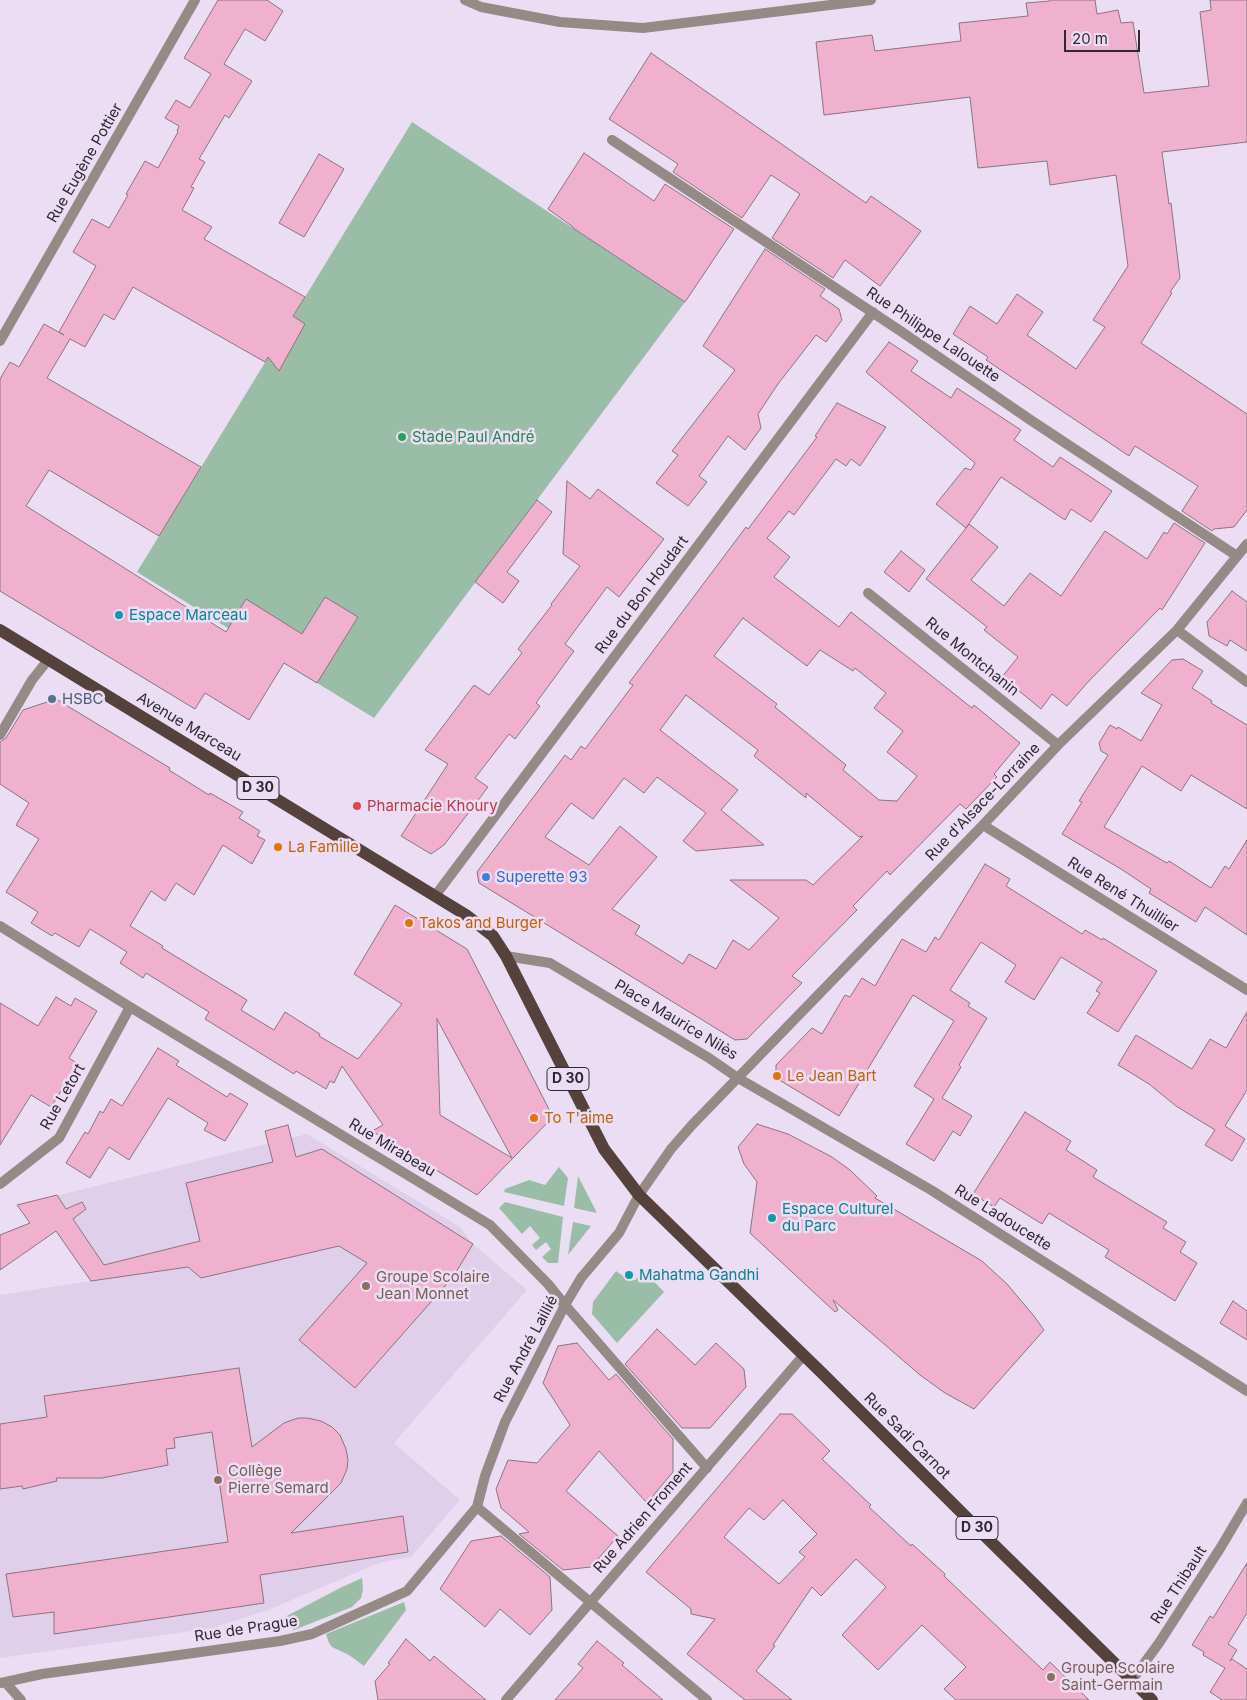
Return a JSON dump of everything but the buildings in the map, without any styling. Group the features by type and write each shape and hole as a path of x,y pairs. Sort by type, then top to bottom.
{"main road":[{"name":"Avenue Marceau","path":"0,630 480,924 493,936 506,956"},
{"name":"D 30","path":"506,956 604,1149 639,1195"},
{"name":"Rue Sadi Carnot","path":"639,1195 824,1375 1152,1700"}],"street":[{"name":"Rue Eugène Pottier","path":"0,342 195,0"},
{"path":"465,0 481,7 560,22 643,28 871,0"},
{"name":"Rue Philippe Lalouette","path":"612,140 1237,556"},
{"name":"Rue du Bon Houdart","path":"435,896 872,312"},
{"name":"Rue d'Alsace-Lorraine","path":"738,1078 1058,745 1177,630 1247,544"},
{"name":"Rue Montchanin","path":"868,593 1058,745"},
{"path":"1177,630 1247,682"},
{"path":"0,735 32,680 48,660"},
{"name":"Rue René Thuillier","path":"983,825 1247,990"},
{"name":"Rue Mirabeau","path":"0,926 130,1007 490,1224 548,1284 707,1468"},
{"name":"Place Maurice Nilès","path":"506,956 550,963 710,1058 738,1078 692,1124 639,1195"},
{"name":"Rue Letort","path":"0,1184 59,1138 130,1007"},
{"name":"Rue Ladoucette","path":"738,1078 930,1190 1247,1391"},
{"name":"Rue André Laillié","path":"460,1528 477,1507 485,1476 505,1422 565,1305 581,1278 619,1233 639,1195"},
{"name":"Rue Adrien Froment","path":"506,1700 803,1356"},
{"name":"Rue Thibault","path":"1132,1680 1159,1643 1247,1503"},
{"path":"477,1507 707,1700"},
{"name":"Rue de Prague","path":"3,1683 42,1674 280,1641 312,1634 407,1591 460,1528"},
{"path":"3,1683 21,1700"}],"shaded area":[{"name":"Collège Pierre Semard","path":"307,1134 460,1227 473,1244 527,1290 394,1443 460,1500 411,1557 379,1563 268,1610 213,1628 0,1658 0,1295 90,1281 35,1201"}],"green space":[{"name":"Stade Paul André","path":"412,122 685,302 374,718 137,572"},
{"path":"559,1167 568,1178 564,1206 504,1192 505,1189 529,1180 545,1185"},
{"path":"578,1176 597,1213 574,1208"},
{"path":"505,1202 563,1217 558,1263 548,1263 542,1257 551,1249 546,1242 536,1250 532,1245 540,1238 530,1226 522,1234 499,1208"},
{"path":"573,1222 591,1226 568,1255"},
{"path":"616,1271 630,1281 635,1280 644,1271 664,1292 617,1343 592,1314 593,1302"},
{"path":"362,1578 363,1590 361,1598 352,1607 294,1630 281,1619 340,1588"},
{"path":"404,1602 406,1610 364,1666 349,1655 332,1647 329,1643 326,1634"}],"place":[{"name":"Stade Paul André","path":"402,437"},
{"name":"Espace Marceau","path":"119,615"},
{"name":"HSBC","path":"52,699"},
{"name":"Pharmacie Khoury","path":"357,806"},
{"name":"La Famille","path":"278,847"},
{"name":"Superette 93","path":"486,877"},
{"name":"Takos and Burger","path":"409,923"},
{"name":"Le Jean Bart","path":"777,1076"},
{"name":"To T'aime","path":"534,1118"},
{"name":"Espace Culturel du Parc","path":"772,1218"},
{"name":"Mahatma Gandhi","path":"629,1275"},
{"name":"Groupe Scolaire Jean Monnet","path":"366,1286"},
{"name":"Collège Pierre Semard","path":"218,1480"},
{"name":"Groupe Scolaire Saint-Germain","path":"1051,1677"}]}
